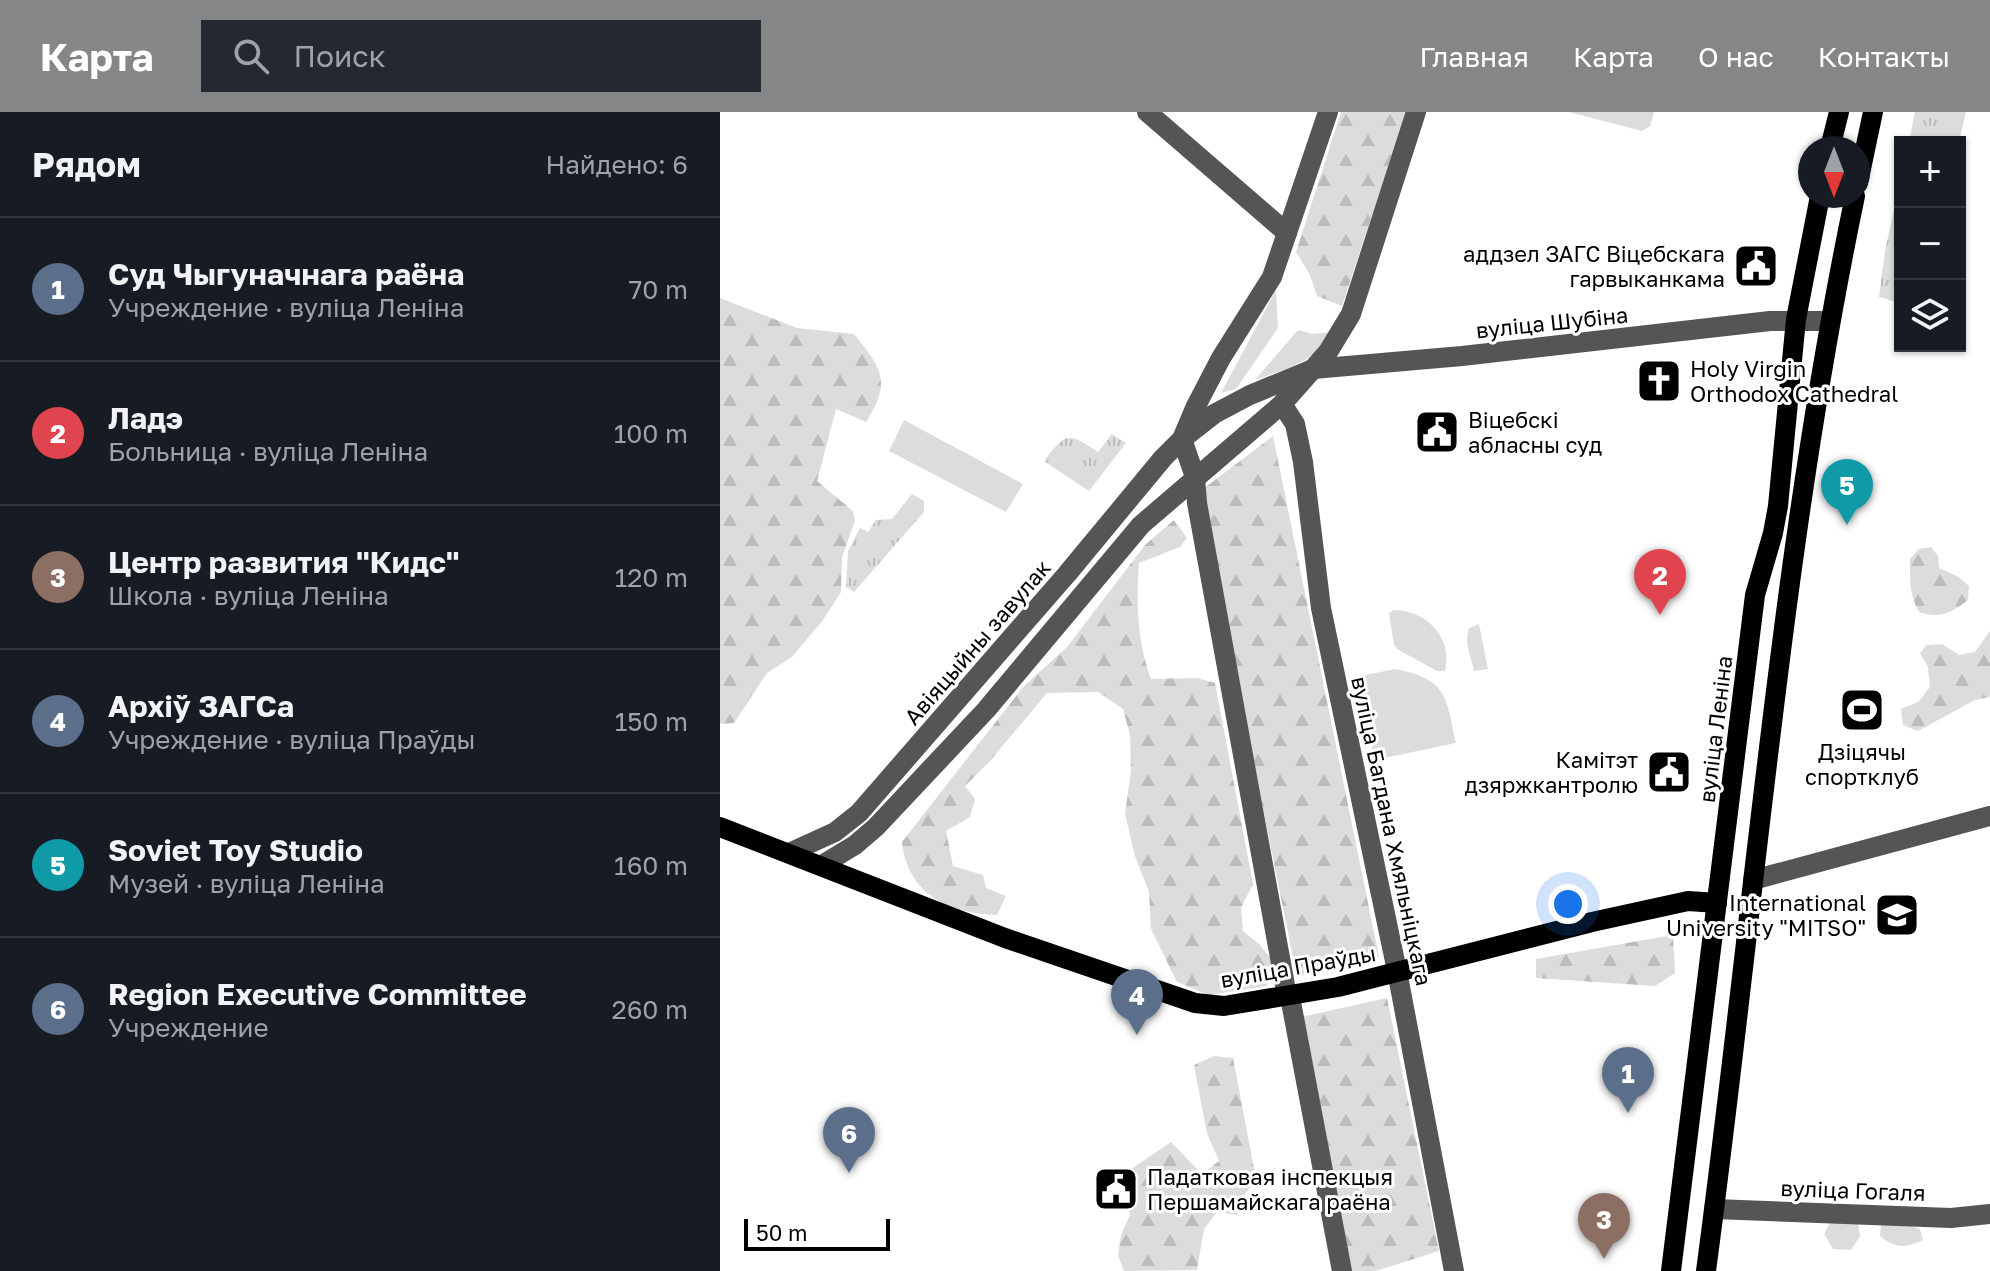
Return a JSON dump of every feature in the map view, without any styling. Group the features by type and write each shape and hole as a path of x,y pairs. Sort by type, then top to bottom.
{"main road":[{"path":"1833,136 1839,112"},
{"path":"1868,136 1873,112"},
{"name":"вуліца Леніна","path":"1671,1271 1755,595 1778,506 1796,319 1818,208"},
{"path":"1706,1271 1786,616 1829,321 1853,208"},
{"name":"вуліца Праўды","path":"720,827 1005,938 1195,1003 1224,1006 1287,996 1688,901 1717,903"}],"street":[{"path":"1147,112 1287,233"},
{"path":"1328,112 1272,277 1221,358 1182,439 1195,477 1287,996 1291,1002 1342,1271"},
{"path":"822,865 855,845 876,827 986,710 1141,525 1282,404 1328,352 1351,314 1416,112"},
{"name":"вуліца Шубіна","path":"1313,369 1462,356 1796,319 1829,321"},
{"path":"1182,439 1214,414 1313,369"},
{"name":"вуліца Багдана Хмяльніцкага","path":"1282,404 1295,424 1300,449 1321,608 1397,971 1454,1271"},
{"name":"Авіяцыйны завулак","path":"789,853 835,832 859,813 904,765 1182,439"},
{"path":"1753,880 1990,816"},
{"name":"вуліца Гогаля","path":"1714,1209 1951,1218 1990,1214"}],"green space":[{"path":"1341,112 1406,112 1342,306 1317,296 1310,275 1296,252"},
{"path":"1569,112 1654,112 1650,126 1642,131"},
{"path":"1915,112 1966,112 1960,136 1910,136"},
{"path":"1894,210 1894,301 1879,297"},
{"path":"1276,290 1278,328 1236,389 1221,393"},
{"path":"720,298 797,328 854,334 877,366 881,385 866,422 836,409 817,481 853,511 855,521 842,557 841,592 823,620 792,657 767,673 734,723 720,724"},
{"path":"1298,330 1313,334 1331,332 1309,357 1255,380"},
{"path":"904,420 1023,484 1006,512 889,451"},
{"path":"1112,434 1126,443 1089,491 1044,461 1068,438 1074,438 1098,452"},
{"path":"1273,436 1379,957 1297,977 1199,492"},
{"path":"912,494 924,501 924,512 854,592 846,587 848,551 860,528 868,532 876,520 892,519"},
{"path":"1174,520 1187,538 1180,547 1139,563 1138,607 1143,650 1151,679 1197,678 1215,683 1253,884 1241,908 1243,931 1272,960 1267,986 1209,995 1177,982 1151,929 1149,892 1135,856 1125,814 1131,771 1130,735 1123,709 1098,692 1047,693 965,786 975,799 970,817 946,831 953,866 983,875 986,888 1006,896 997,915 963,910 934,898 912,875 902,842 1023,687 1067,647 1145,545"},
{"path":"1931,547 1938,556 1939,568 1957,576 1969,586 1968,600 1939,615 1919,612 1911,586 1910,559 1919,549"},
{"path":"1393,610 1416,615 1434,628 1445,647 1445,671 1437,671 1397,649 1389,614"},
{"path":"1479,624 1488,669 1474,671 1468,634 1469,628"},
{"path":"1990,631 1990,697 1975,700 1918,731 1903,725 1901,709 1918,702 1930,687 1928,667 1920,653 1926,645 1942,644 1959,655 1975,652"},
{"path":"1395,669 1425,678 1442,692 1456,743 1375,760 1356,677"},
{"path":"1673,935 1675,973 1655,986 1536,978 1536,959"},
{"path":"1387,998 1439,1251 1376,1271 1351,1271 1301,1017"},
{"path":"1214,1056 1233,1058 1256,1179 1245,1194 1237,1215 1217,1212 1204,1229 1197,1270 1124,1271 1118,1255 1121,1235 1130,1215 1124,1174 1171,1142 1202,1174 1219,1161 1207,1133 1194,1065"},
{"path":"1901,1222 1920,1229 1923,1240 1901,1246 1880,1236 1881,1224"},
{"path":"1830,1223 1858,1224 1860,1236 1851,1250 1833,1249 1824,1234"}],"place":[{"name":"аддзел ЗАГС Віцебскага гарвыканкама","path":"1756,266"},
{"name":"Holy Virgin Orthodox Cathedral","path":"1659,381"},
{"name":"Віцебскі абласны суд","path":"1437,432"},
{"name":"Soviet Toy Studio","path":"1847,525"},
{"name":"Ладэ","path":"1660,615"},
{"name":"Дзіцячы спортклуб","path":"1862,710"},
{"name":"Камітэт дзяржкантролю","path":"1669,772"},
{"name":"International University \"MITSO\"","path":"1897,915"},
{"name":"Архіў ЗАГСа","path":"1137,1035"},
{"name":"Суд Чыгуначнага раёна","path":"1628,1113"},
{"name":"Region Executive Committee","path":"849,1173"},
{"name":"Падатковая інспекцыя Першамайскага раёна","path":"1116,1189"},
{"name":"Центр развития \"Кидс\"","path":"1604,1259"}]}
